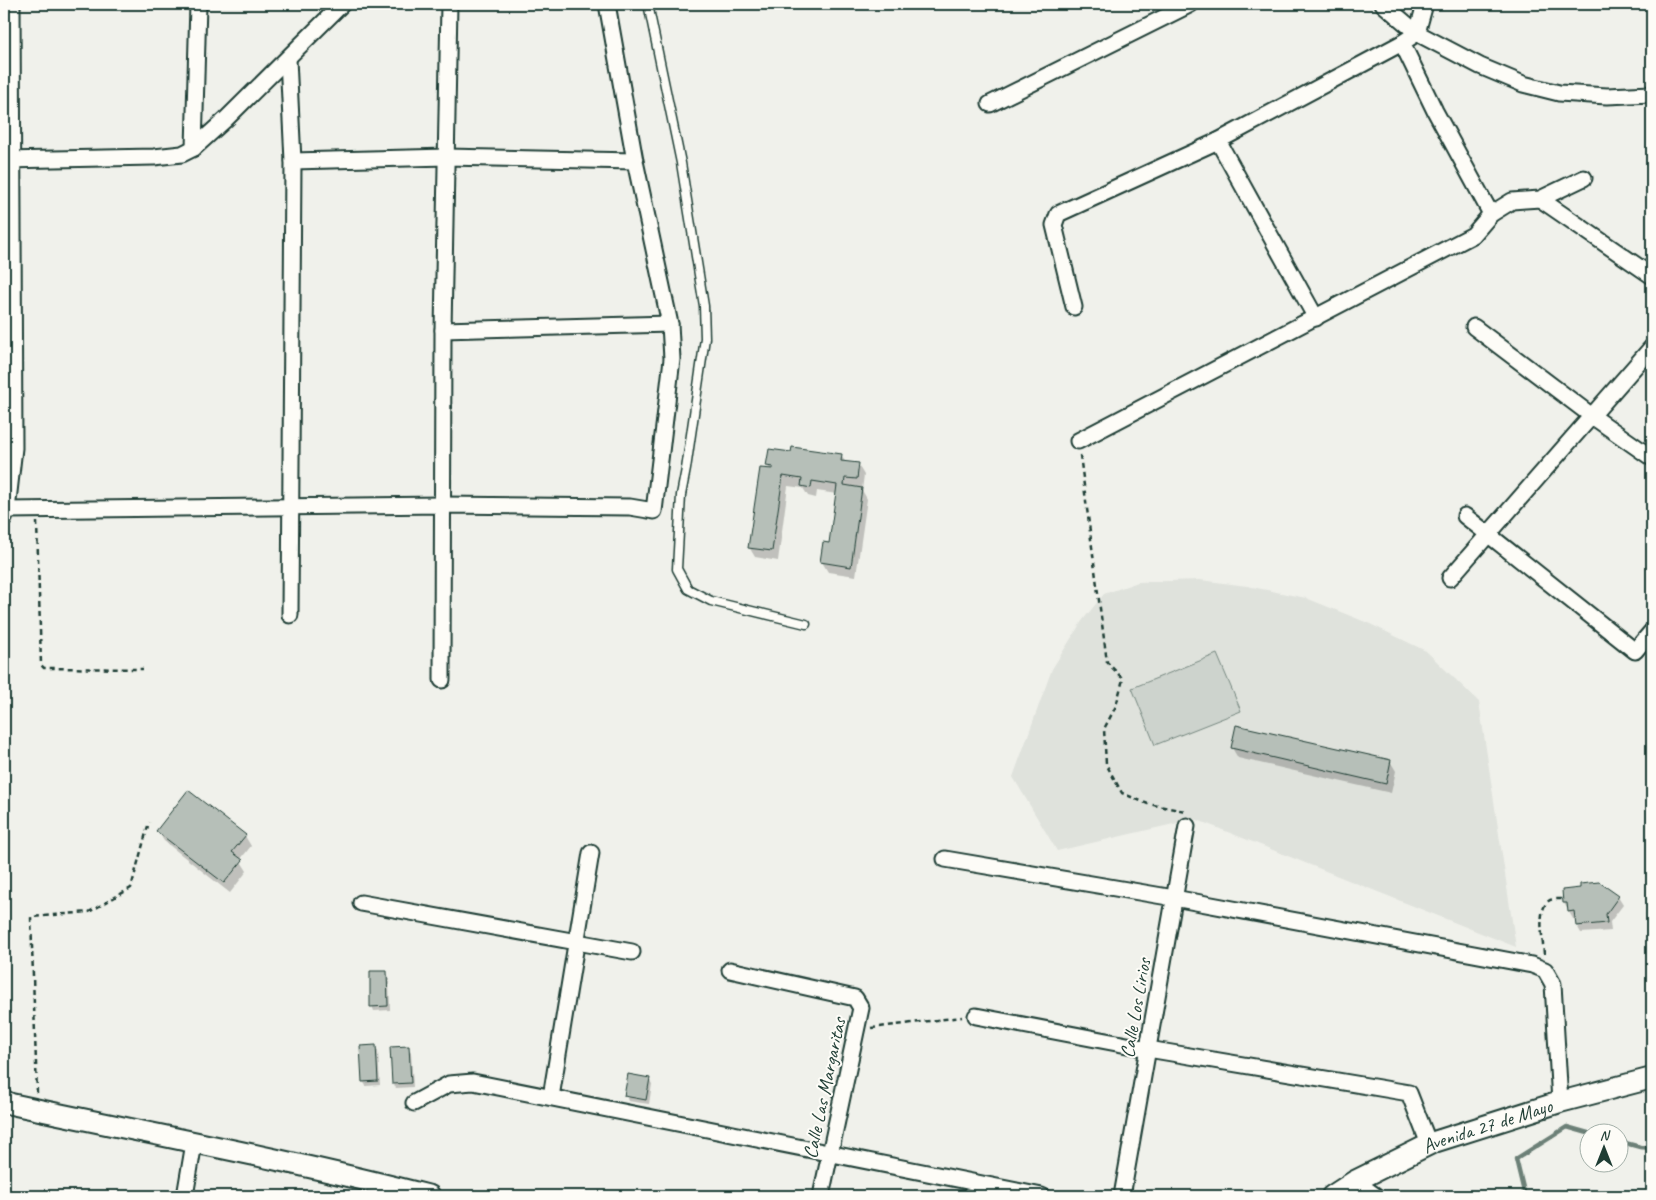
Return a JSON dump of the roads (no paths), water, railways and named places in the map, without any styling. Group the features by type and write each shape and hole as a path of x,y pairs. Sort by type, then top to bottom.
{"street":[{"path":"12,4 8,160 9,381 14,448 5,515 36,511 442,505 630,507 654,511 672,359 670,324 635,160 607,4"},
{"path":"194,148 198,4"},
{"path":"8,160 154,157 182,154 194,148 288,59 342,4"},
{"path":"442,680 443,330 448,4"},
{"path":"990,104 1190,4"},
{"path":"1383,4 1417,33 1480,66 1523,84 1559,93 1607,96 1652,94"},
{"path":"1074,307 1054,225 1058,214 1218,141 1402,43 1417,33 1425,4"},
{"path":"1402,43 1435,111 1491,214"},
{"path":"288,59 293,161 290,615"},
{"path":"1218,141 1316,318"},
{"path":"293,161 447,157 635,160"},
{"path":"1078,441 1316,318 1473,234 1491,214 1512,200 1540,199 1584,178"},
{"path":"1540,199 1652,276"},
{"path":"443,330 670,324"},
{"path":"1474,327 1592,416 1652,458"},
{"path":"1450,578 1652,347"},
{"path":"1465,516 1635,651 1652,631"},
{"name":"Calle Los Lirios","path":"1122,1196 1187,826"},
{"path":"551,1097 591,853"},
{"path":"945,860 1174,898 1532,965 1545,970 1553,984 1560,1102"},
{"path":"361,903 632,952"},
{"name":"Calle Las Margaritas","path":"730,970 855,998 861,1008 831,1153 820,1196"},
{"path":"976,1016 1148,1049 1409,1094 1429,1144"},
{"name":"Avenida 27 de Mayo","path":"1332,1196 1355,1181 1429,1144 1560,1102 1652,1078"},
{"path":"414,1103 449,1084 473,1082 1042,1196"},
{"path":"4,1101 38,1110 294,1163 430,1196"},
{"path":"185,1196 194,1143"},
{"path":"1355,1181 1376,1196"}],"lane":[{"path":"648,4 681,163 704,306 705,338 681,495 677,569 688,589 711,601 806,624"}],"waterway":[{"path":"1652,908 1648,914 1652,928"},
{"path":"1525,1196 1516,1159 1567,1127 1578,1130"},
{"path":"1628,1144 1652,1148"}]}
